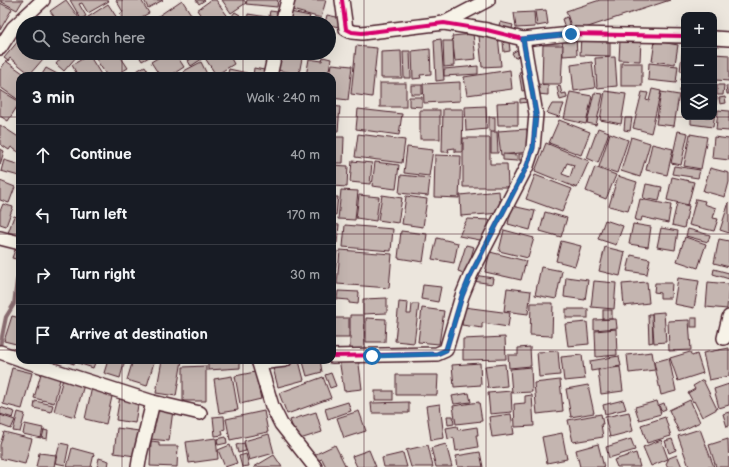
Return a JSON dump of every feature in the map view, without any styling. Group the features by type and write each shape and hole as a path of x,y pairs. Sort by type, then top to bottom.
{"street":[{"path":"26,16 43,0"},
{"path":"284,16 288,0"},
{"path":"342,0 346,29 352,32 362,33 444,23 487,30 523,39 571,34 681,36"},
{"path":"444,23 488,0"},
{"path":"0,48 16,25"},
{"path":"717,38 729,39"},
{"path":"336,356 437,354 446,350 462,296 471,274 527,166 533,148 536,114 523,39"},
{"path":"271,72 273,60"},
{"path":"0,238 16,242"},
{"path":"724,338 729,316"},
{"path":"35,364 153,402 200,413"},
{"path":"260,364 272,406 281,424 315,467"},
{"path":"138,467 153,402"}],"building":[{"path":"0,0 23,0 17,10"},
{"path":"66,0 78,16 54,16 50,11"},
{"path":"70,0 109,1 88,13 82,3 79,4 86,16 79,16"},
{"path":"116,0 141,0 149,13 144,16 121,16 120,14 123,12"},
{"path":"144,0 163,0 148,8"},
{"path":"182,0 192,16 158,16"},
{"path":"196,0 205,0 199,4"},
{"path":"211,0 216,0 228,16 201,16 197,10"},
{"path":"222,0 244,0 246,3 231,13"},
{"path":"247,0 278,0 277,7 246,4"},
{"path":"295,0 326,0 322,16 314,16 292,10"},
{"path":"600,0 670,0 573,32 566,11"},
{"path":"0,3 12,9 0,30"},
{"path":"108,4 116,16 90,16"},
{"path":"546,10 548,24 537,26 535,11"},
{"path":"270,11 278,12 277,16 269,16"},
{"path":"235,12 240,15 239,16 232,16"},
{"path":"290,12 310,16 289,16"},
{"path":"534,12 535,27 516,28 514,13"},
{"path":"248,14 260,16 248,16"},
{"path":"336,17 341,18 339,27 336,26"},
{"path":"567,17 571,30 566,31 562,19"},
{"path":"500,22 513,25 511,32 498,29"},
{"path":"473,34 476,59 455,61 452,36"},
{"path":"498,35 501,66 482,67 479,36"},
{"path":"576,35 577,55 563,56 562,36"},
{"path":"581,35 610,35 610,56 580,55"},
{"path":"441,39 444,80 436,81 434,40"},
{"path":"620,40 641,40 640,61 619,60"},
{"path":"443,41 453,41 454,66 444,67"},
{"path":"509,41 510,51 504,52 503,42"},
{"path":"655,41 678,45 675,64 652,61"},
{"path":"16,44 16,60 42,60 32,72 28,72 10,58 8,61 4,58"},
{"path":"543,45 563,45 561,84 542,84"},
{"path":"356,46 377,48 372,97 351,94"},
{"path":"430,49 431,74 420,75 421,78 413,79 412,51"},
{"path":"519,49 522,54 515,58 512,53"},
{"path":"401,51 402,78 381,78 381,52"},
{"path":"403,51 410,51 411,78 404,78"},
{"path":"717,54 729,55 729,81 717,80"},
{"path":"615,57 617,86 597,88 595,58"},
{"path":"59,60 74,60 64,71 56,64"},
{"path":"80,60 92,60 100,72 76,72 72,65"},
{"path":"97,60 123,60 128,68 121,72 104,72"},
{"path":"154,60 180,60 184,67 176,72 157,72 151,62"},
{"path":"190,60 200,60 191,66 188,61"},
{"path":"206,60 232,60 234,64 221,72 214,72"},
{"path":"278,60 302,60 299,72 276,70"},
{"path":"309,60 331,60 329,72 307,72"},
{"path":"6,61 21,72 16,72 16,98 0,87 0,70"},
{"path":"201,62 206,72 185,72"},
{"path":"592,62 595,88 574,91 571,65"},
{"path":"621,63 642,63 642,86 621,86"},
{"path":"649,63 678,66 676,83 648,80"},
{"path":"332,64 352,66 348,100 336,98 336,72 331,72"},
{"path":"145,66 149,72 135,72"},
{"path":"478,66 478,74 444,76 444,69"},
{"path":"46,68 54,72 44,72"},
{"path":"254,68 264,70 264,72 254,72"},
{"path":"229,69 242,72 228,72"},
{"path":"510,70 512,89 467,95 464,77"},
{"path":"525,71 528,90 522,91 519,72"},
{"path":"460,82 460,101 424,103 423,84"},
{"path":"380,83 406,83 406,107 380,107"},
{"path":"538,84 548,85 548,95 538,94"},
{"path":"411,85 422,85 422,94 411,94"},
{"path":"717,85 724,85 723,95 717,95"},
{"path":"729,85 729,94 727,94 726,86"},
{"path":"560,86 562,94 566,93 567,98 560,100 557,87"},
{"path":"652,89 661,91 651,133 633,128 642,92 648,93 646,100 649,101"},
{"path":"0,90 16,100 16,108 8,121 0,116"},
{"path":"605,91 626,94 621,124 600,120"},
{"path":"570,92 592,96 586,124 564,119"},
{"path":"661,92 679,95 674,126 656,124"},
{"path":"594,93 603,94 596,125 587,123"},
{"path":"409,97 422,97 422,107 409,106"},
{"path":"725,97 726,103 720,104 719,98"},
{"path":"528,98 528,102 520,103 520,99"},
{"path":"518,102 518,125 498,125 497,103"},
{"path":"552,104 564,104 559,117 547,113"},
{"path":"336,106 340,107 338,131 336,131"},
{"path":"486,106 487,129 466,131 465,107"},
{"path":"358,109 402,114 399,135 356,129"},
{"path":"443,109 463,109 462,152 455,152 455,148 448,149 449,152 442,152"},
{"path":"420,110 440,110 440,139 420,139"},
{"path":"718,110 729,111 729,131 716,130"},
{"path":"489,117 495,117 495,131 489,131"},
{"path":"625,118 632,118 630,131 624,130"},
{"path":"559,120 590,132 581,155 549,143"},
{"path":"691,120 714,120 713,127 691,124"},
{"path":"0,125 16,135 16,150 11,147 9,150 0,144"},
{"path":"598,128 609,132 598,163 587,158"},
{"path":"527,129 529,152 501,155 498,131"},
{"path":"678,131 688,133 681,165 671,163"},
{"path":"491,132 497,132 498,153 491,153"},
{"path":"610,133 628,140 617,173 599,167"},
{"path":"358,134 405,140 402,163 355,157"},
{"path":"690,134 707,137 701,169 684,166"},
{"path":"336,137 344,137 343,163 336,163"},
{"path":"631,137 650,143 640,177 621,171"},
{"path":"714,137 729,139 729,160 712,158"},
{"path":"463,138 490,138 490,164 507,164 508,187 463,187"},
{"path":"546,143 589,161 577,188 535,171","holes":["567,163 574,165 570,177 562,174"]},
{"path":"652,144 673,149 667,175 646,170"},
{"path":"407,147 433,150 429,176 404,173"},
{"path":"0,149 4,151 0,165"},
{"path":"503,154 517,155 517,161 503,160"},
{"path":"519,154 525,154 525,160 519,160"},
{"path":"435,155 461,156 459,198 434,197"},
{"path":"4,160 16,164 16,175 1,171"},
{"path":"352,161 372,163 370,184 350,182"},
{"path":"375,162 399,165 396,189 372,186"},
{"path":"336,165 348,166 347,187 336,186"},
{"path":"674,166 700,170 698,178 672,174"},
{"path":"595,167 616,175 606,199 586,191"},
{"path":"710,168 729,173 729,182 725,197 703,191"},
{"path":"401,175 430,178 428,196 399,193"},
{"path":"535,175 572,189 562,212 526,199"},
{"path":"618,176 637,182 628,211 609,206"},
{"path":"672,177 694,182 688,205 667,200"},
{"path":"0,181 15,187 9,203 0,200"},
{"path":"646,184 662,187 659,201 643,198"},
{"path":"341,190 358,191 355,220 338,219"},
{"path":"499,191 501,213 461,216 460,195"},
{"path":"359,195 379,197 376,221 356,218"},
{"path":"382,195 402,198 398,223 378,220"},
{"path":"406,196 427,199 423,227 402,224"},
{"path":"336,197 338,197 336,215"},
{"path":"640,199 671,205 668,223 642,217 641,221 635,220"},
{"path":"696,199 705,201 704,204 716,208 713,218 718,219 714,231 689,225"},
{"path":"729,202 729,233 720,230"},
{"path":"677,203 689,206 684,228 672,225"},
{"path":"3,204 13,207 6,226 0,224 0,211"},
{"path":"512,206 535,211 530,230 508,224"},
{"path":"545,212 567,218 561,237 540,231"},
{"path":"14,216 16,217 16,239 7,236"},
{"path":"467,219 490,220 485,241 459,236"},
{"path":"605,220 623,226 616,245 598,239"},
{"path":"633,224 651,227 648,247 629,244"},
{"path":"336,225 339,225 336,243"},
{"path":"345,225 393,229 391,251 343,247"},
{"path":"661,228 678,231 675,250 657,247"},
{"path":"688,229 710,235 708,242 686,236"},
{"path":"504,230 534,238 528,258 499,251"},
{"path":"401,231 427,234 423,262 398,258"},
{"path":"685,237 706,244 698,268 677,261"},
{"path":"437,238 458,243 454,263 432,259"},
{"path":"719,239 729,241 729,267 714,263"},
{"path":"561,241 581,246 575,266 556,261"},
{"path":"466,245 474,247 466,274 458,271"},
{"path":"605,247 625,252 620,276 599,271"},
{"path":"15,250 16,250 16,259 12,258"},
{"path":"340,250 392,254 389,288 337,284"},
{"path":"490,252 526,261 521,280 485,272"},
{"path":"631,255 650,259 647,274 627,271"},
{"path":"541,267 562,271 556,299 535,295"},
{"path":"714,269 729,273 729,279 713,274"},
{"path":"474,275 493,278 492,284 473,281"},
{"path":"566,277 588,280 585,300 564,297"},
{"path":"678,278 699,281 694,308 674,304"},
{"path":"594,281 616,283 614,309 591,307"},
{"path":"647,282 649,303 624,306 622,284"},
{"path":"708,282 729,284 727,309 706,307"},
{"path":"655,283 672,283 671,298 660,298 660,293 654,292"},
{"path":"423,285 441,287 438,302 421,299"},
{"path":"507,288 531,291 528,314 504,311"},
{"path":"338,291 359,292 358,304 349,303 349,300 337,299"},
{"path":"387,298 387,313 363,314 363,299"},
{"path":"399,302 408,303 407,314 411,314 412,304 419,304 414,343 395,341"},
{"path":"531,303 553,303 552,336 530,335"},
{"path":"464,307 510,313 508,327 482,323 482,328 462,325"},
{"path":"422,308 444,311 439,344 418,342"},
{"path":"566,309 588,309 588,318 566,318"},
{"path":"603,310 612,310 612,319 603,319"},
{"path":"664,312 666,342 654,343 652,313"},
{"path":"648,314 652,314 653,342 649,343"},
{"path":"350,315 364,315 365,349 350,352"},
{"path":"12,316 16,317 16,344 4,341"},
{"path":"336,318 349,318 349,338 336,338"},
{"path":"366,318 386,319 385,342 366,342"},
{"path":"691,318 697,318 697,327 691,327"},
{"path":"616,319 617,328 594,330 594,320"},
{"path":"689,320 691,350 669,351 668,321"},
{"path":"587,322 589,344 568,346 565,324"},
{"path":"616,329 617,355 596,357 595,331"},
{"path":"505,337 506,359 463,360 463,339"},
{"path":"530,347 531,366 509,368 508,355 518,355 518,348"},
{"path":"729,348 729,376 709,380 703,353"},
{"path":"558,351 560,375 539,377 537,352"},
{"path":"652,352 655,370 629,373 627,355"},
{"path":"690,352 692,356 697,354 703,373 678,381 670,358"},
{"path":"582,355 585,379 564,381 561,357"},
{"path":"358,356 362,389 344,391 339,359"},
{"path":"619,356 621,366 591,371 590,361"},
{"path":"669,358 676,391 661,395 654,362"},
{"path":"480,363 481,385 454,387 452,365"},
{"path":"81,364 94,364 93,368"},
{"path":"107,364 124,364 120,378 104,373"},
{"path":"132,364 153,364 147,386 127,380"},
{"path":"161,364 181,364 176,396 156,393"},
{"path":"208,364 240,364 240,368 208,370"},
{"path":"288,364 300,364 304,380 278,387 273,368"},
{"path":"304,364 321,364 322,372 307,376"},
{"path":"505,364 507,386 488,388 485,366"},
{"path":"206,366 206,401 183,401 183,367"},
{"path":"531,367 532,392 512,393 510,369"},
{"path":"620,367 623,391 601,394 598,370"},
{"path":"12,368 32,373 22,409 3,404"},
{"path":"42,370 61,375 54,403 34,398"},
{"path":"255,372 261,399 240,404 235,376"},
{"path":"331,373 336,386 330,388 325,375"},
{"path":"64,375 85,381 75,417 54,411"},
{"path":"396,375 438,375 437,395 396,395"},
{"path":"232,376 238,410 219,413 214,379"},
{"path":"323,377 331,398 287,414 279,393"},
{"path":"560,380 563,411 537,414 534,383"},
{"path":"703,380 717,409 702,417 688,393 695,389 693,386"},
{"path":"729,384 729,405 719,408 714,389"},
{"path":"588,385 594,413 571,417 566,389"},
{"path":"92,387 113,392 106,424 85,419"},
{"path":"375,391 393,391 393,400 375,400"},
{"path":"511,391 512,412 490,414 488,393"},
{"path":"469,393 471,402 454,404 452,396"},
{"path":"532,395 534,426 515,427 514,404 525,403 525,396"},
{"path":"120,396 139,399 135,423 116,420"},
{"path":"623,400 626,409 605,414 603,405"},
{"path":"690,400 700,422 679,432 669,410"},
{"path":"35,401 53,405 51,412 34,408"},
{"path":"657,401 661,414 639,420 635,407"},
{"path":"348,402 351,411 328,419 325,409"},
{"path":"409,402 409,413 372,413 371,403"},
{"path":"479,402 482,421 456,424 453,406"},
{"path":"664,403 666,409 661,411 659,405"},
{"path":"440,404 444,438 431,440 426,406"},
{"path":"0,407 15,412 13,418 0,414"},
{"path":"153,408 173,410 169,441 150,439"},
{"path":"264,411 268,432 230,440 226,419"},
{"path":"359,411 366,431 344,438 337,418"},
{"path":"18,412 25,414 20,432 13,431"},
{"path":"316,412 322,432 297,440 290,420"},
{"path":"629,412 633,431 610,437 605,417"},
{"path":"729,412 729,426 727,427 723,414"},
{"path":"511,414 514,434 492,437 489,417"},
{"path":"601,414 603,437 573,442 568,420"},
{"path":"0,415 15,420 11,429 0,425"},
{"path":"224,416 225,429 222,430 223,435 215,436 213,417"},
{"path":"447,416 453,416 454,424 448,425"},
{"path":"665,417 671,436 647,443 641,425"},
{"path":"25,424 43,428 41,438 23,434"},
{"path":"457,426 458,430 477,427 478,435 476,435 478,447 456,451 454,438 448,439 446,428"},
{"path":"117,428 139,431 135,456 114,453"},
{"path":"700,429 714,467 689,467 678,436"},
{"path":"44,430 48,431 47,439 42,438"},
{"path":"4,432 32,439 25,464 0,458 0,445"},
{"path":"562,433 567,459 547,463 542,437"},
{"path":"269,434 274,453 249,460 244,441"},
{"path":"226,437 227,443 218,445 217,439"},
{"path":"216,438 218,459 189,463 186,442"},
{"path":"631,439 635,450 609,458 606,447"},
{"path":"672,439 676,450 669,453 665,441"},
{"path":"728,439 729,467 716,467 709,445"},
{"path":"661,440 668,459 651,466 643,447"},
{"path":"151,441 159,442 159,446 178,446 177,467 150,466"},
{"path":"60,443 69,445 65,465 55,463"},
{"path":"244,443 246,451 238,453 236,445"},
{"path":"446,444 452,467 436,467 431,448"},
{"path":"598,444 604,467 580,467 576,450"},
{"path":"230,445 237,463 225,467 218,450"},
{"path":"335,445 346,467 326,467 322,459 317,461 314,455"},
{"path":"428,445 433,467 411,467 406,450"},
{"path":"72,448 94,454 91,467 67,467"},
{"path":"369,450 376,467 357,467 352,456"},
{"path":"480,452 483,467 458,467 456,456"},
{"path":"39,453 56,455 54,467 36,467"},
{"path":"403,453 407,467 384,467 382,458"},
{"path":"636,453 640,467 617,467 614,460"},
{"path":"246,454 249,466 242,467 239,456"},
{"path":"274,455 282,467 254,467"},
{"path":"677,455 682,467 668,467 666,464 669,458"},
{"path":"99,458 109,461 108,467 97,467"}],"waterway":[{"path":"0,346 6,317 14,304 16,288"}],"cycle path":[{"path":"342,0 346,29 352,32 362,33 444,23 487,30 523,39 571,34 681,36"},
{"path":"336,356 437,354 446,350 462,296 471,274 527,166 533,148 536,114 523,39"}],"route":[{"path":"372,356 437,354 446,350 462,296 471,274 527,166 533,148 536,114 523,39 571,34"}]}
